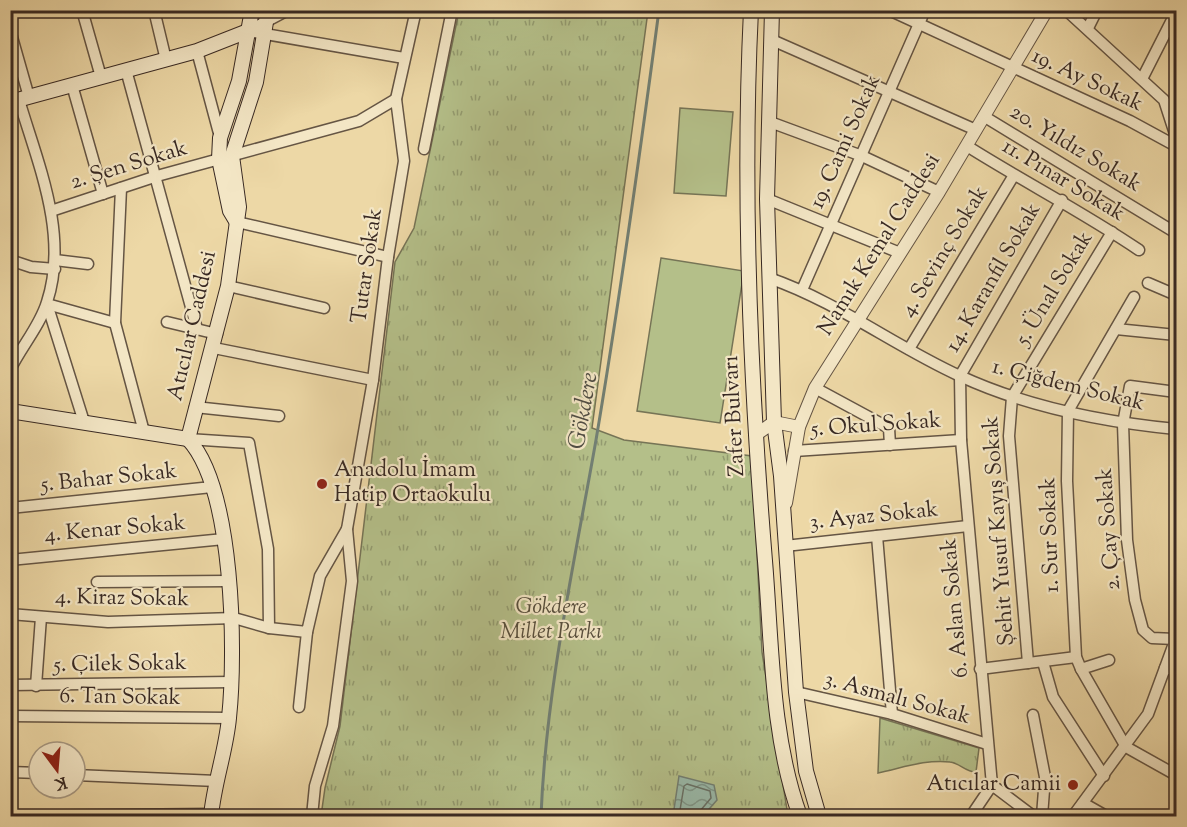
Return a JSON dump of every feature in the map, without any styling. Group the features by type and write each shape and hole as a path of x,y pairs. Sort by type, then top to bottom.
{"main road":[{"name":"Atıcılar Caddesi","path":"188,439 195,407 214,348 228,286 239,207 220,138 240,81 252,10"},
{"name":"Zafer Bulvarı","path":"751,10 747,88 749,261 770,632 782,747 789,785 800,816"},
{"name":"Zafer Bulvarı","path":"772,10 767,199 774,422 784,516 796,692 806,771 819,816"},
{"name":"Atıcılar Caddesi","path":"226,158 256,82 266,21"},
{"path":"20,100 197,51 248,30"},
{"path":"10,411 188,439 199,450 213,487 224,539 234,618 229,718 212,815"}],"street":[{"path":"82,10 100,77"},
{"path":"154,10 166,60"},
{"path":"248,30 288,10"},
{"name":"Tutar Sokak","path":"347,529 373,380 388,257 404,161 396,99 416,10"},
{"path":"424,149 452,10"},
{"name":"19. Ay Sokak","path":"889,10 1130,120 1176,147"},
{"name":"19. Cami Sokak","path":"802,290 925,10"},
{"name":"Namık Kemal Caddesi","path":"784,516 799,427 815,388 939,192 1047,10"},
{"path":"1066,10 1164,100 1176,137"},
{"path":"1088,28 1097,10"},
{"path":"1142,79 1176,12"},
{"path":"266,21 404,58"},
{"path":"10,30 20,100 51,211 55,264 47,304 10,370"},
{"path":"772,40 976,130"},
{"path":"197,51 220,138"},
{"path":"126,70 157,176 197,329"},
{"path":"72,85 103,194"},
{"name":"2. Şen Sokak","path":"51,211 157,176 359,121 396,99"},
{"name":"20. Yıldız Sokak","path":"985,117 1176,233"},
{"path":"770,122 862,156 939,192"},
{"name":"11. Pınar Sokak","path":"967,146 1014,175 1062,200 1139,250"},
{"name":"4. Sevinç Sokak","path":"909,349 1014,175"},
{"path":"121,188 115,323 144,432"},
{"path":"767,199 900,253"},
{"name":"14. Karanfil Sokak","path":"960,376 1062,200"},
{"path":"237,222 388,257"},
{"name":"5. Ünal Sokak","path":"1012,397 1112,232"},
{"path":"10,260 31,267 88,264"},
{"name":"1. Çiğdem Sokak","path":"769,278 802,290 960,376 1012,397 1123,424 1176,429"},
{"path":"1148,283 1176,295"},
{"path":"228,286 324,308"},
{"path":"1068,411 1134,297"},
{"path":"47,304 115,323"},
{"path":"47,304 84,422"},
{"path":"167,322 217,334"},
{"path":"1116,329 1176,335"},
{"path":"214,348 373,380"},
{"name":"6. Aslan Sokak","path":"960,376 961,440 992,785"},
{"name":"2. Çay Sokak","path":"1176,392 1130,386 1123,424 1126,540 1135,600 1143,630 1152,638 1176,638"},
{"path":"815,388 889,428 890,446"},
{"name":"Şehit Yusuf Kayış Sokak","path":"1012,397 1009,436 1028,663"},
{"path":"195,407 279,416"},
{"name":"1. Sur Sokak","path":"1068,411 1067,481 1076,657 1126,747"},
{"path":"758,434 774,422 799,427"},
{"path":"188,439 249,442 268,549 269,628"},
{"name":"5. Okul Sokak","path":"794,451 961,440"},
{"name":"5. Bahar Sokak","path":"10,508 213,487"},
{"name":"3. Ayaz Sokak","path":"785,546 968,526"},
{"path":"299,707 307,632 320,576 347,529"},
{"path":"312,816 315,786 333,726 352,581 347,529"},
{"path":"877,536 892,714"},
{"name":"4. Kenar Sokak","path":"10,560 224,539"},
{"path":"97,582 228,581"},
{"name":"4. Kiraz Sokak","path":"10,614 108,622 234,618 269,628 307,632"},
{"path":"36,686 40,617"},
{"path":"1073,816 1126,747 1148,714 1176,638"},
{"path":"980,669 1076,657"},
{"path":"1081,669 1109,660"},
{"path":"1043,662 1053,697 1104,776"},
{"path":"1165,668 1176,671"},
{"name":"5. Çilek Sokak","path":"10,685 231,682"},
{"name":"3. Asmalı Sokak","path":"796,692 892,714 987,744"},
{"path":"1034,715 1045,777 1042,816"},
{"name":"6. Tan Sokak","path":"10,716 229,718"},
{"path":"1126,747 1176,775"},
{"path":"10,772 27,773"},
{"path":"87,776 217,781"},
{"path":"971,816 992,785 1033,816"},
{"path":"1083,803 1106,816"},
{"path":"13,816 212,815"}],"green space":[{"name":"Gökdere Millet Parkı","path":"459,11 648,11 592,428 624,440 752,456 762,652 788,816 321,816 325,788 340,726 395,262 414,228"},
{"path":"680,108 733,112 726,196 674,193"},
{"path":"661,258 744,271 720,423 637,411"},
{"path":"880,718 979,748 976,772 954,763 941,761 878,773"}],"water":[{"path":"679,776 714,785 717,800 703,816 673,816"}],"waterway":[{"name":"Gökdere","path":"541,816 555,675 613,333 659,10"}],"place":[{"name":"Anadolu İmam Hatip Ortaokulu","path":"322,484"},
{"name":"Atıcılar Camii","path":"1073,785"}]}
